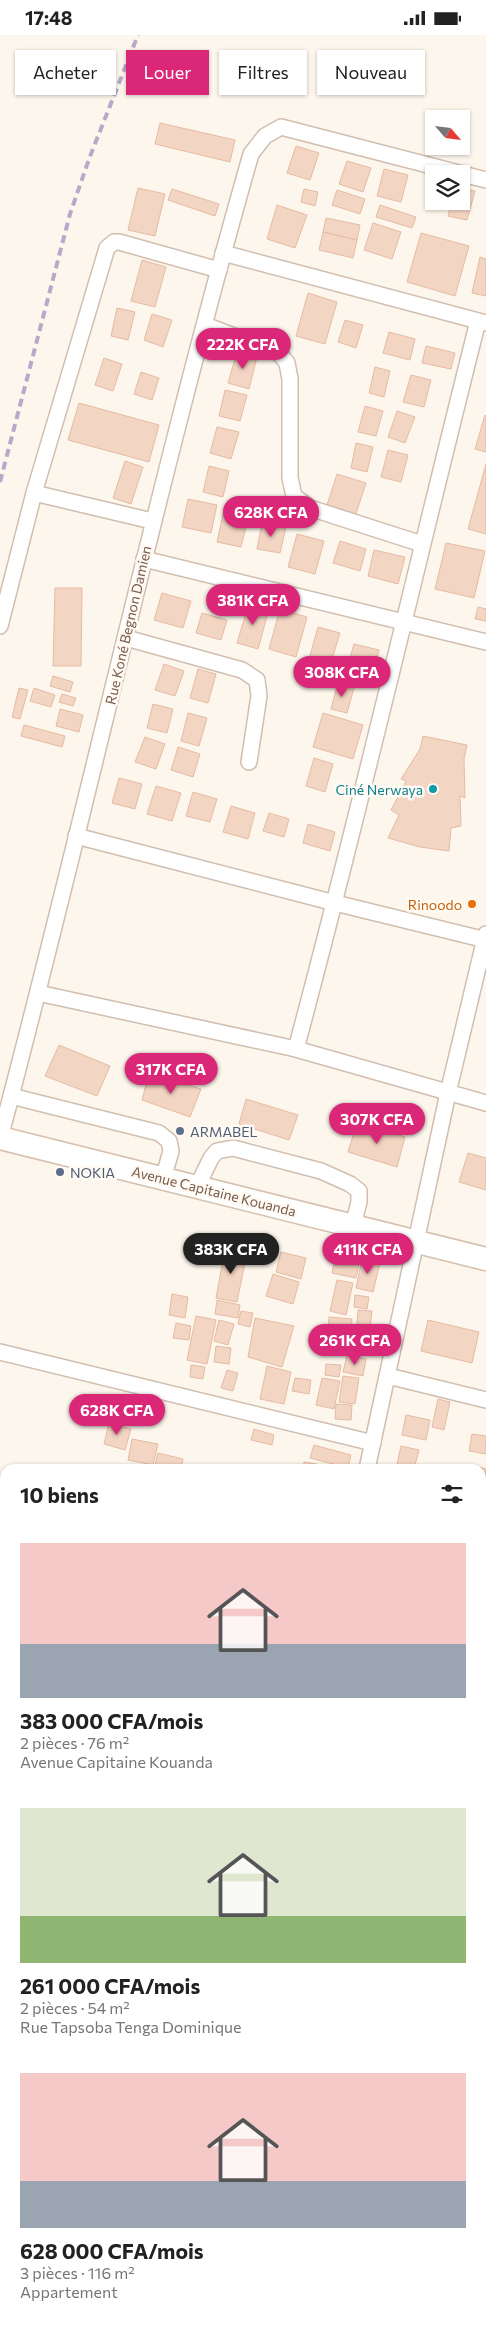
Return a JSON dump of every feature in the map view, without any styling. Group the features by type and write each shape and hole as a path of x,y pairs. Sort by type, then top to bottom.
{"street":[{"name":"Rue Koné Begnon Damien","path":"0,1138 126,638 152,521 251,153 265,137 281,127 486,180"},
{"path":"0,626 34,493 107,248 114,242 119,242 219,270"},
{"path":"223,253 482,322 422,544 335,903 296,1049"},
{"path":"205,325 279,353 287,363 290,379 290,478 294,496 310,509 422,544"},
{"path":"34,493 152,521"},
{"path":"144,559 486,642"},
{"path":"126,638 242,669 257,680 259,696 249,761"},
{"path":"76,836 335,903 486,938 448,1093 368,1464"},
{"path":"38,993 296,1049 486,1103"},
{"path":"11,1096 159,1133 170,1141 171,1151 163,1179"},
{"name":"Avenue Capitaine Kouanda","path":"0,1138 486,1259"},
{"path":"197,1187 211,1158 217,1151 233,1148 321,1171 350,1184 359,1191 359,1202 353,1225"},
{"path":"0,1352 373,1443"},
{"path":"388,1376 486,1400"}],"building":[{"path":"160,123 235,140 230,162 155,144"},
{"path":"296,146 319,153 310,180 287,173"},
{"path":"347,161 371,168 363,192 339,184"},
{"path":"384,169 408,175 401,202 377,196"},
{"path":"138,188 165,194 155,236 128,230"},
{"path":"172,189 219,204 215,216 168,200"},
{"path":"304,189 318,192 315,206 301,202"},
{"path":"337,190 365,199 360,214 332,205"},
{"path":"470,190 475,191 470,209"},
{"path":"277,205 307,215 295,248 267,239"},
{"path":"380,205 416,217 412,228 376,217"},
{"path":"450,210 470,210 467,220 448,216"},
{"path":"326,218 360,225 357,240 323,232"},
{"path":"373,223 401,232 392,259 364,250"},
{"path":"323,232 357,240 353,258 319,250"},
{"path":"421,233 469,246 455,296 407,282"},
{"path":"480,257 486,259 486,296 472,293"},
{"path":"142,260 166,267 155,307 131,301"},
{"path":"308,293 337,302 325,344 296,336"},
{"path":"117,308 135,312 128,340 111,336"},
{"path":"152,314 172,320 163,347 144,340"},
{"path":"345,320 363,325 356,348 338,342"},
{"path":"389,332 415,339 410,360 383,353"},
{"path":"426,346 455,353 451,369 422,363"},
{"path":"237,352 257,357 249,389 228,383"},
{"path":"104,358 122,364 113,391 95,385"},
{"path":"375,367 390,371 384,397 369,393"},
{"path":"141,372 159,378 152,400 134,394"},
{"path":"411,375 431,380 424,407 403,402"},
{"path":"225,390 247,395 240,421 219,416"},
{"path":"79,403 159,425 149,462 68,440"},
{"path":"365,406 383,411 376,436 358,432"},
{"path":"397,411 415,417 405,443 388,437"},
{"path":"486,416 486,452 475,449"},
{"path":"217,427 239,432 231,459 210,453"},
{"path":"356,443 373,447 367,472 351,468"},
{"path":"388,450 408,455 401,482 381,477"},
{"path":"125,461 143,467 131,504 113,498"},
{"path":"486,464 486,534 468,529"},
{"path":"209,466 229,471 223,497 203,492"},
{"path":"337,474 366,483 356,514 327,505"},
{"path":"188,499 217,505 211,533 182,527"},
{"path":"224,510 249,515 241,547 217,542"},
{"path":"262,523 286,527 280,553 257,549"},
{"path":"297,534 324,541 315,574 288,567"},
{"path":"340,541 366,549 360,571 333,563"},
{"path":"446,543 485,551 474,598 435,589"},
{"path":"374,550 405,557 398,584 368,576"},
{"path":"55,588 82,588 81,666 53,666"},
{"path":"162,593 191,601 183,628 154,620"},
{"path":"249,603 269,609 258,649 237,643"},
{"path":"478,607 486,609 486,621 475,619"},
{"path":"280,609 307,617 296,657 269,649"},
{"path":"202,613 227,620 221,640 196,633"},
{"path":"318,627 340,633 329,669 308,663"},
{"path":"354,644 379,650 371,679 346,672"},
{"path":"164,664 184,671 175,696 155,690"},
{"path":"198,669 216,674 208,703 190,698"},
{"path":"53,676 73,682 70,692 50,686"},
{"path":"338,683 354,688 347,713 331,709"},
{"path":"19,688 28,690 20,719 12,717"},
{"path":"34,688 55,695 51,707 30,701"},
{"path":"62,694 76,698 73,706 59,702"},
{"path":"153,704 173,709 167,733 147,728"},
{"path":"60,709 83,715 79,732 56,726"},
{"path":"188,713 207,718 199,746 181,741"},
{"path":"323,713 363,725 353,759 313,747"},
{"path":"24,725 65,736 62,747 21,736"},
{"name":"Ciné Nerwaya","path":"423,736 467,745 464,759 465,798 460,796 461,826 451,828 449,851 420,847 388,838 399,815 391,810 406,781 401,779 420,749"},
{"path":"145,737 165,744 156,769 135,762"},
{"path":"178,747 200,754 193,777 171,770"},
{"path":"314,758 333,764 325,792 306,786"},
{"path":"119,778 142,784 135,809 112,803"},
{"path":"156,786 181,793 172,821 147,814"},
{"path":"193,792 217,799 210,822 186,816"},
{"path":"231,806 255,813 248,839 223,832"},
{"path":"269,813 289,819 284,837 263,831"},
{"path":"308,824 335,832 330,851 303,843"},
{"path":"59,1045 110,1066 97,1096 45,1076"},
{"path":"149,1073 201,1089 190,1117 142,1100"},
{"path":"246,1099 298,1115 289,1140 239,1124"},
{"path":"357,1122 405,1137 397,1167 348,1152"},
{"path":"468,1153 486,1158 486,1190 459,1182"},
{"path":"225,1249 247,1253 237,1302 216,1298"},
{"path":"337,1249 361,1254 356,1278 332,1273"},
{"path":"281,1252 306,1258 301,1279 276,1272"},
{"path":"362,1259 380,1263 373,1292 356,1288"},
{"path":"273,1274 299,1282 293,1304 266,1296"},
{"path":"337,1280 353,1283 346,1315 330,1311"},
{"path":"172,1294 188,1297 185,1318 169,1315"},
{"path":"355,1295 369,1297 367,1309 354,1307"},
{"path":"217,1300 240,1305 238,1318 215,1314"},
{"path":"358,1310 372,1311 369,1336 356,1335"},
{"path":"241,1311 253,1313 250,1327 238,1324"},
{"path":"196,1316 216,1320 207,1364 187,1360"},
{"path":"329,1317 352,1319 351,1333 328,1331"},
{"path":"255,1318 294,1326 282,1367 248,1357"},
{"path":"219,1320 234,1324 228,1345 214,1341"},
{"path":"428,1320 479,1332 472,1363 421,1351"},
{"path":"176,1323 191,1326 189,1340 173,1338"},
{"path":"312,1332 332,1335 330,1350 310,1347"},
{"path":"351,1337 365,1339 362,1354 348,1352"},
{"path":"216,1346 231,1348 229,1364 214,1362"},
{"path":"347,1355 366,1359 363,1376 343,1372"},
{"path":"326,1364 341,1365 339,1377 325,1375"},
{"path":"191,1365 205,1367 203,1379 190,1377"},
{"path":"267,1366 291,1372 284,1404 260,1399"},
{"path":"227,1370 238,1373 233,1391 221,1388"},
{"path":"343,1376 359,1378 355,1404 339,1402"},
{"path":"295,1378 311,1380 309,1394 292,1391"},
{"path":"322,1378 340,1381 334,1409 316,1405"},
{"path":"438,1399 450,1402 444,1430 432,1427"},
{"path":"336,1404 352,1405 351,1420 335,1419"},
{"path":"406,1415 430,1420 426,1440 402,1435"},
{"path":"109,1423 131,1429 125,1450 104,1444"},
{"path":"254,1429 274,1435 272,1445 251,1440"},
{"path":"472,1434 486,1436 486,1454 469,1451"},
{"path":"132,1439 158,1444 153,1464 128,1460"},
{"path":"314,1445 351,1455 349,1464 333,1464 310,1458"},
{"path":"401,1446 419,1450 415,1464 397,1464"},
{"path":"158,1453 183,1459 182,1464 155,1464"}],"railway":[{"path":"0,482 70,214 89,159 138,35"}],"place":[{"name":"Ciné Nerwaya","path":"433,789"},
{"name":"Rinoodo","path":"472,904"},
{"name":"ARMABEL","path":"180,1131"},
{"name":"NOKIA","path":"60,1172"}]}
